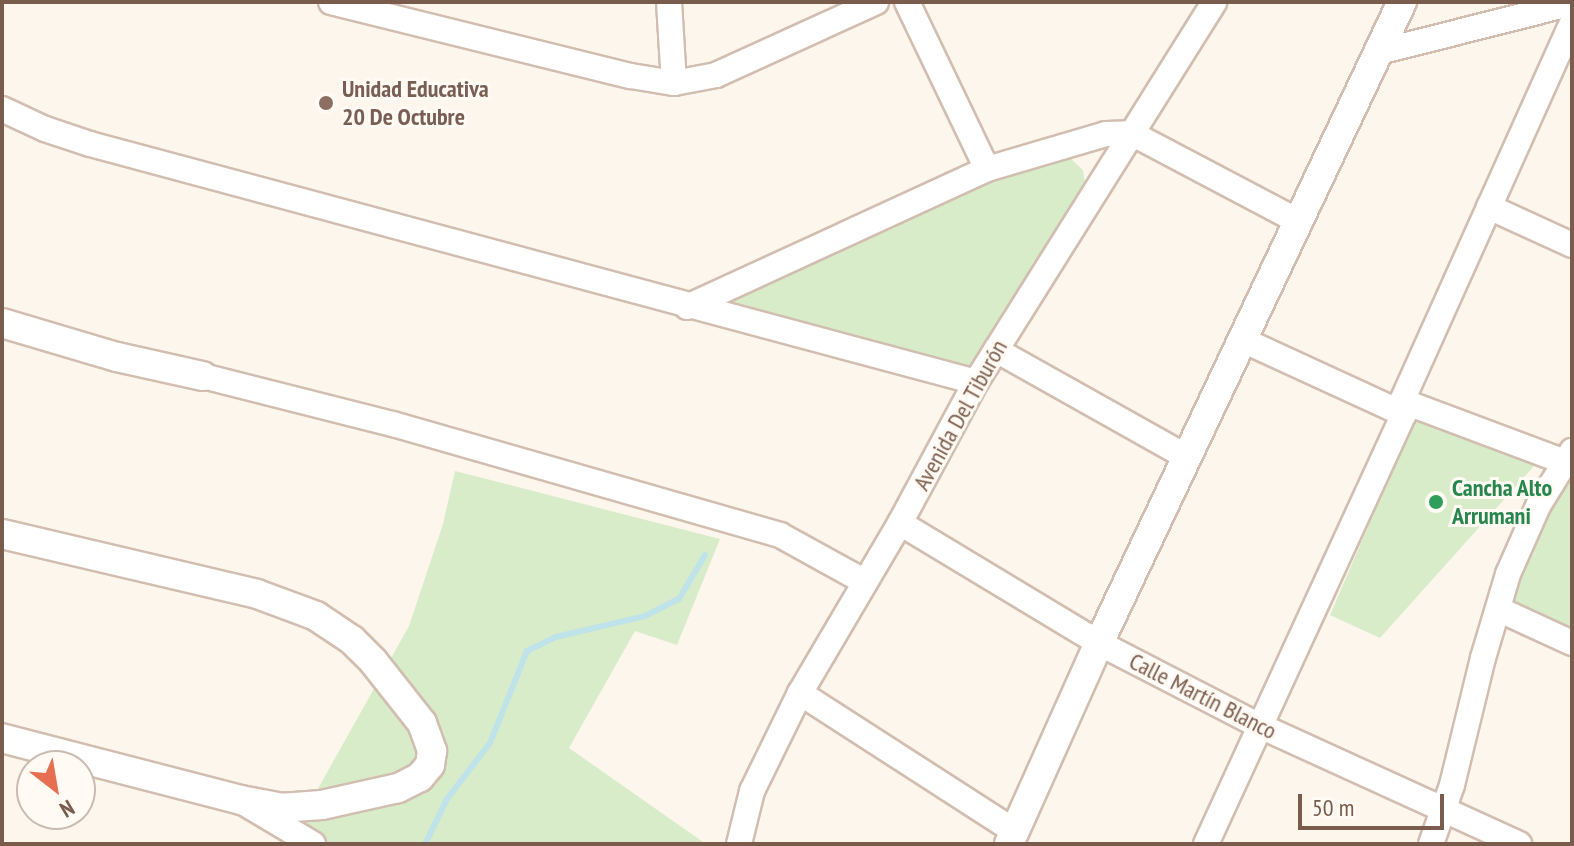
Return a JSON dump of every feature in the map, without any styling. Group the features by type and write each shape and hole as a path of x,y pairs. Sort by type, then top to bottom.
{"street":[{"path":"331,2 366,6 631,76 674,83 716,75 876,2"},
{"path":"669,2 674,83"},
{"path":"907,2 987,169"},
{"name":"Avenida Del Tiburón","path":"739,844 752,791 800,693 900,523 976,382 1214,2"},
{"path":"800,693 1012,837 1099,643 1245,341 1402,2"},
{"path":"1379,52 1572,3"},
{"path":"1206,844 1403,408 1572,23"},
{"path":"2,109 45,129 90,144 687,307 976,382"},
{"path":"687,307 987,169 1106,134 1131,133 1300,222"},
{"path":"1489,207 1572,245"},
{"path":"2,323 117,357 393,424 780,535 865,582"},
{"path":"1245,341 1403,408 1567,465 1538,506 1508,574 1444,809 1431,844"},
{"path":"996,350 1187,457"},
{"name":"Calle Martín Blanco","path":"900,523 1099,643 1258,725 1519,844"},
{"path":"2,534 257,594 316,616 352,640 373,661 429,736 432,751 430,765 420,777 398,788 322,805 283,808 2,738"},
{"path":"1498,609 1572,643"},
{"path":"241,800 313,844"}],"green space":[{"path":"1057,159 1071,159 1083,170 1085,183 980,358 967,366 955,367 719,302 990,177 1012,176"},
{"path":"1423,418 1535,465 1380,638 1330,615 1412,425"},
{"path":"455,471 720,539 677,645 635,631 569,748 706,844 287,844 409,626 443,524"},
{"path":"1565,479 1572,482 1572,630 1508,602"}],"waterway":[{"path":"425,844 447,799 490,743 527,651 556,637 645,616 679,599 705,555"}],"place":[{"name":"Unidad Educativa 20 De Octubre","path":"326,103"},
{"name":"Cancha Alto Arrumani","path":"1436,502"}]}
